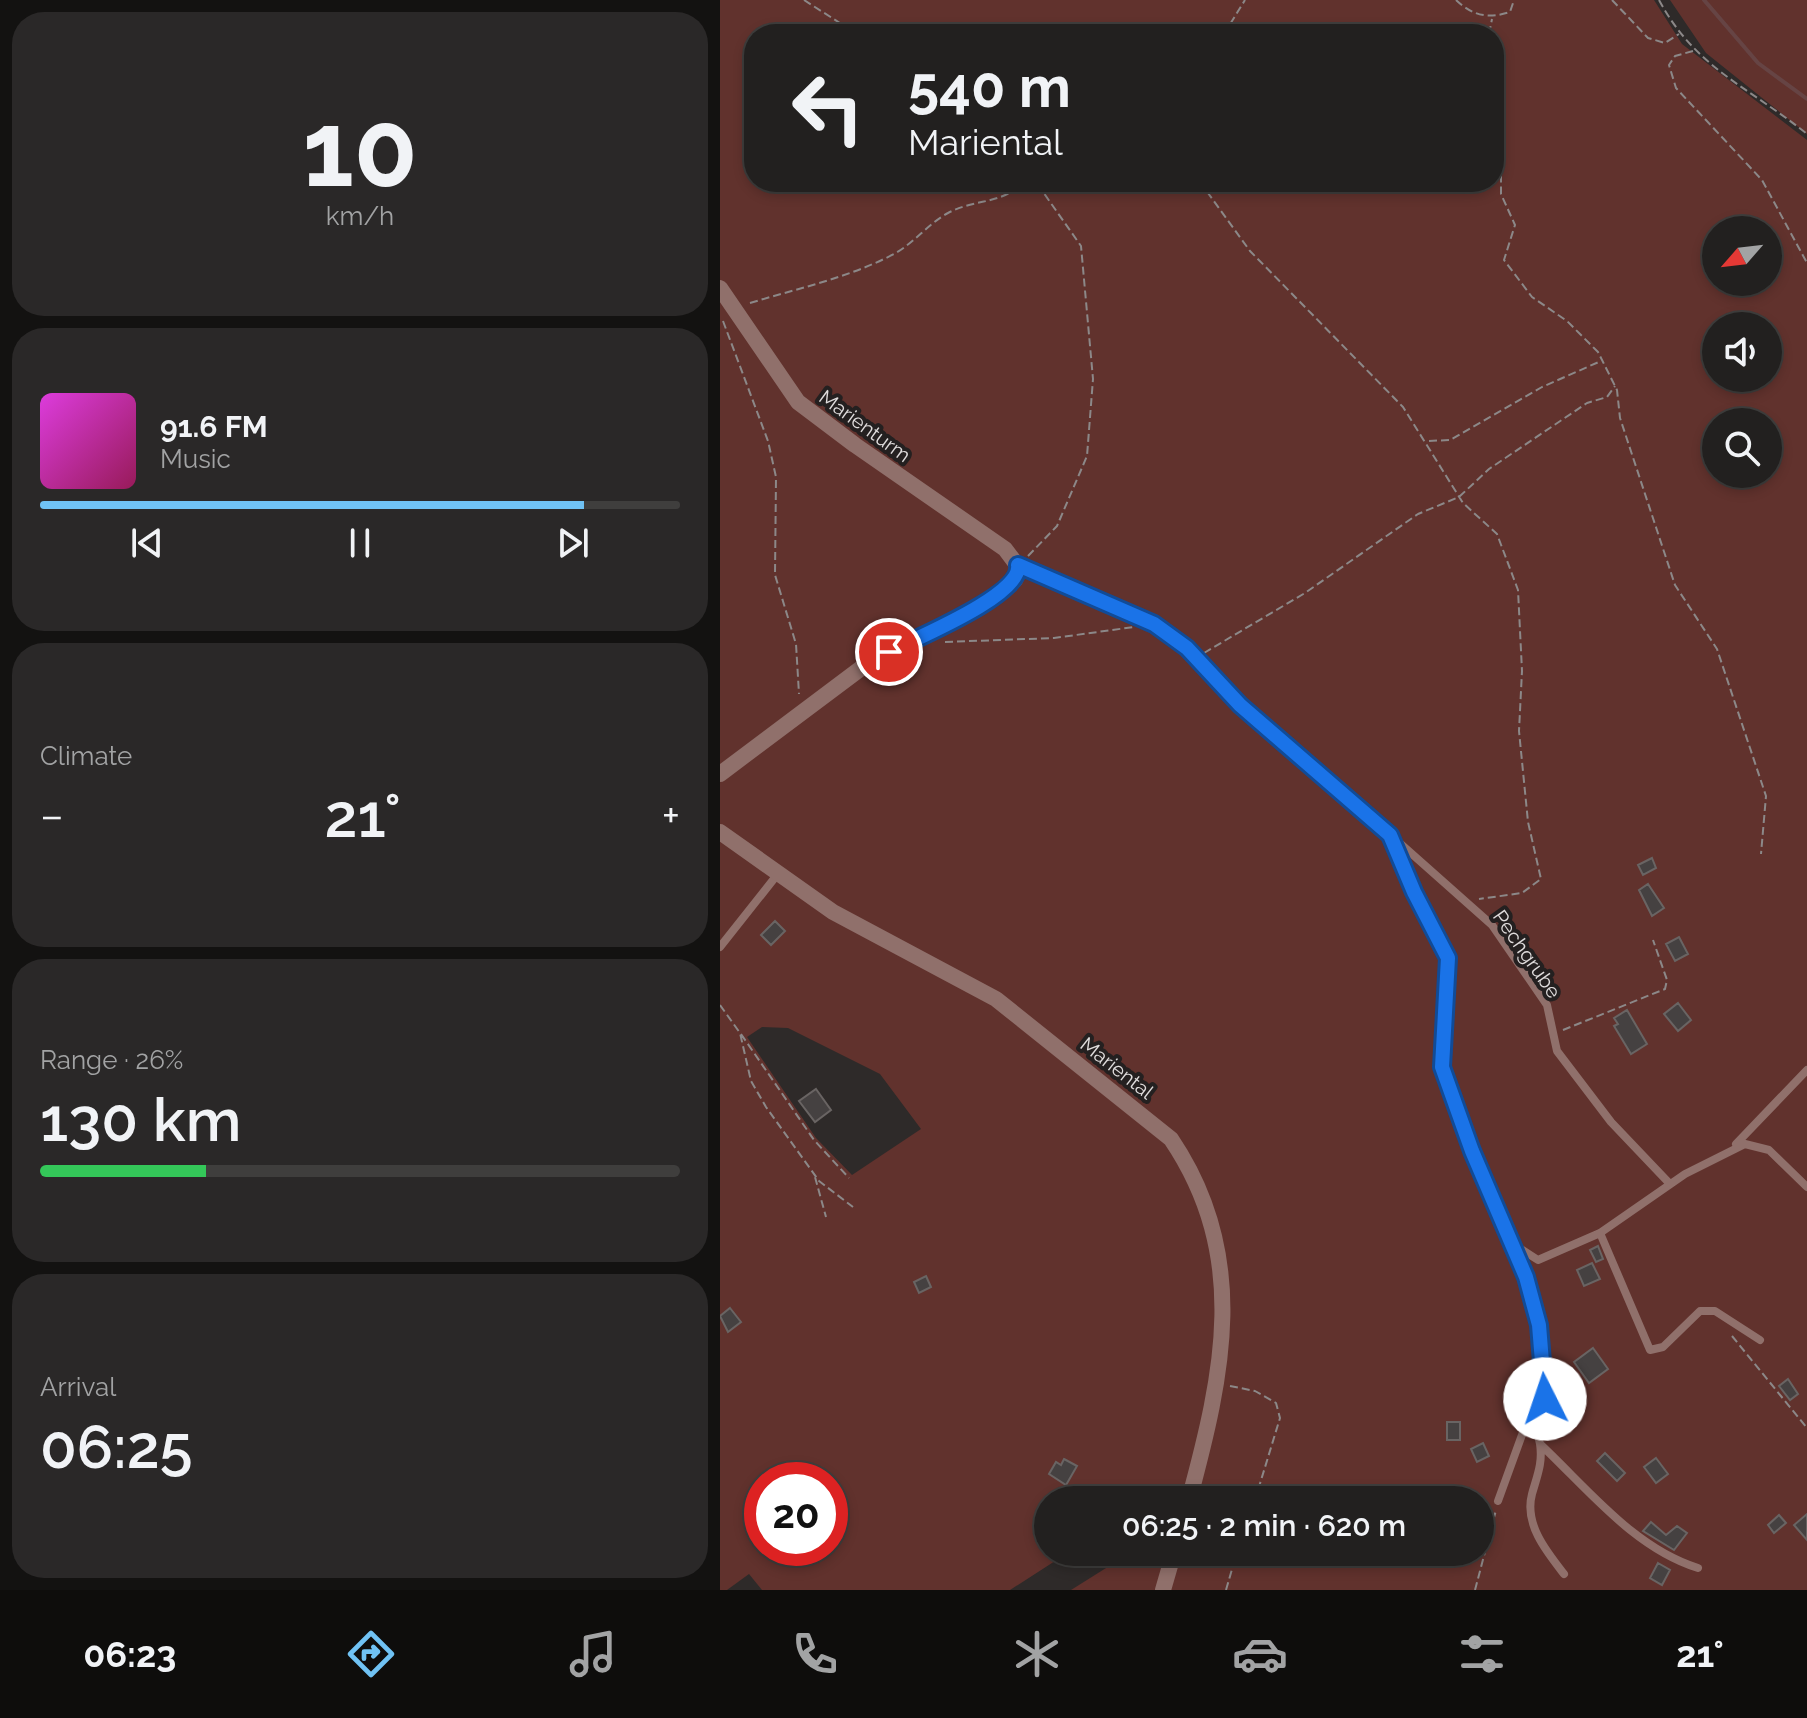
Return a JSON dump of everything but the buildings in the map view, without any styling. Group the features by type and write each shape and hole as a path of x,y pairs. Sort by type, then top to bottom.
{"street":[{"name":"Marienturm","path":"720,288 728,312 798,402 1005,549 1018,565"},
{"path":"720,774 864,666 987,603 1015,580 1018,565"},
{"name":"Mariental","path":"720,832 833,912 996,999 1171,1139 1204,1206 1218,1260 1225,1328 1217,1383 1192,1486"},
{"path":"1163,1590 1170,1566"}],"lane":[{"name":"Pechgrube","path":"1018,565 1154,624 1196,658 1240,705 1492,925 1547,1005 1557,1051 1611,1122 1670,1184"},
{"path":"1390,835 1414,892 1448,958 1442,1067 1472,1151 1515,1244 1539,1325 1545,1390 1536,1426 1542,1457 1529,1510 1536,1532 1564,1574"},
{"path":"720,947 777,875"},
{"path":"1515,1244 1538,1260 1600,1233 1670,1184 1734,1146 1807,1070"},
{"path":"1734,1146 1758,1145 1769,1150 1807,1187"},
{"path":"1600,1233 1650,1350 1663,1347 1700,1311 1715,1311 1760,1340"},
{"path":"1498,1501 1527,1421 1541,1410"},
{"path":"1540,1444 1649,1547 1672,1560 1698,1568"}],"path":[{"path":"804,0 841,24"},
{"path":"1230,24 1245,0"},
{"path":"1456,0 1469,12 1492,18 1510,12 1514,0"},
{"path":"1612,0 1648,38 1665,43 1680,33"},
{"path":"1659,0 1693,51 1807,134"},
{"path":"1491,24 1492,18"},
{"path":"1693,51 1675,56 1669,65 1676,88 1762,180 1807,263"},
{"path":"798,717 800,674 796,644 775,575 776,477 768,441 732,352 728,312 835,280 897,252 948,214 969,205 989,203 1009,192"},
{"path":"1018,565 1057,526 1087,456 1093,379 1081,246 1043,192"},
{"path":"1207,192 1250,251 1312,316 1375,374 1427,441 1459,497 1497,534 1518,590 1522,671 1519,731 1528,822 1541,879 1522,893 1466,902"},
{"path":"1501,192 1515,225 1504,260 1532,297 1567,321 1602,360 1615,385 1627,440 1675,585 1717,649 1766,796 1761,854"},
{"path":"1427,441 1450,440 1542,387 1602,360"},
{"path":"1196,658 1305,593 1418,514 1459,497 1470,483 1518,447 1587,403 1607,397 1615,385"},
{"path":"915,639 935,643 1029,640 1135,627"},
{"path":"1553,1034 1665,989 1667,980 1653,940"},
{"path":"720,1005 814,1140 849,1178"},
{"path":"740,1033 751,1081 814,1176 826,1217"},
{"path":"814,1176 853,1207"},
{"path":"1731,1335 1807,1428"},
{"path":"1217,1383 1255,1391 1276,1403 1280,1418 1259,1486"},
{"path":"1475,1590 1498,1501"},
{"path":"1226,1590 1233,1566"}],"shaded area":[{"path":"720,0 1654,0 1682,44 1807,140 1807,1590 1071,1590 1109,1566 1494,1566 1494,1486 1034,1486 1034,1566 1047,1566 1010,1590 762,1590 749,1574 727,1590 720,1590","holes":["762,1027 788,1028 880,1074 921,1129 852,1175 816,1138 747,1037"]},
{"path":"1670,0 1807,0 1807,134 1706,53"}],"waterway":[{"path":"1704,0 1758,63 1807,99"}],"route":[{"path":"889,652 987,603 1015,580 1020,569 1018,565 1154,624 1187,648 1240,705 1390,835 1414,892 1448,958 1442,1067 1472,1151 1515,1244 1526,1277 1539,1325 1545,1399"}]}
